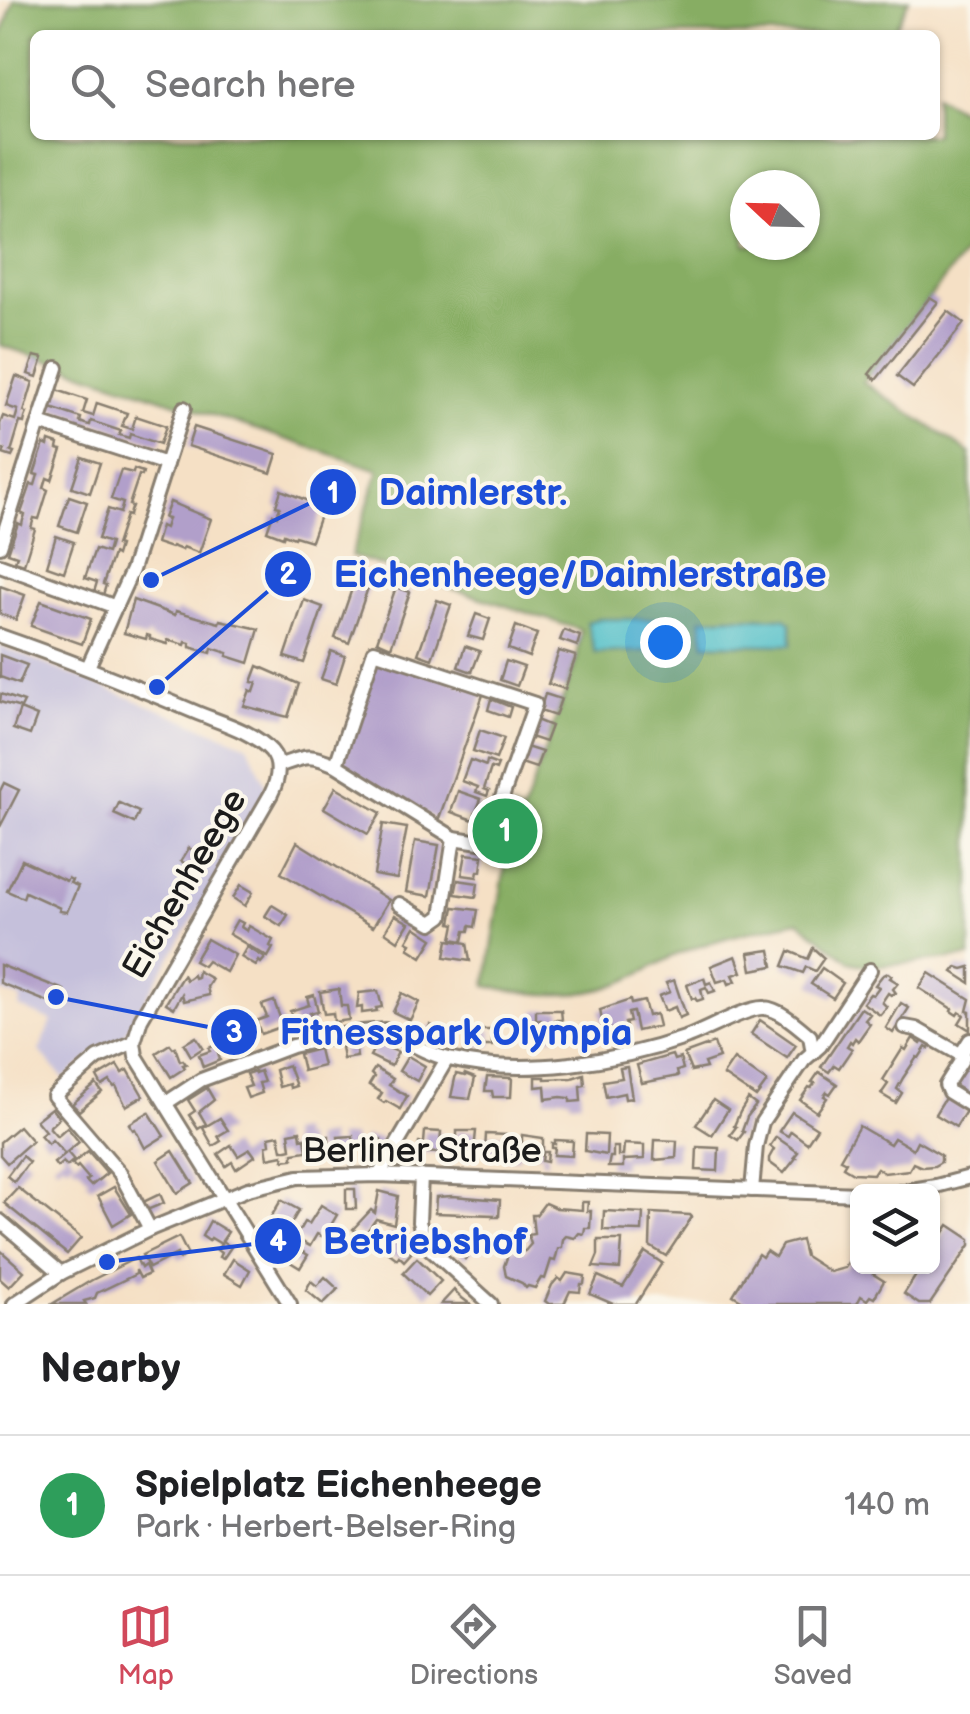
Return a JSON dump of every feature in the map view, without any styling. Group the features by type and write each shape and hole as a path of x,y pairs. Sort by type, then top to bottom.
{"street":[{"path":"0,546 57,368"},
{"path":"88,667 132,570 184,408"},
{"path":"39,423 166,464"},
{"path":"0,565 116,608"},
{"name":"Eichenheege","path":"0,636 88,667 255,738 272,752 278,766 276,785 141,1019 134,1042"},
{"path":"278,766 309,756 336,765 454,838 486,843 535,704 374,650 336,765"},
{"path":"399,904 432,923 442,916 454,838"},
{"path":"752,1190 762,1122 870,970"},
{"path":"166,1103 201,1080 292,1046 385,1030 446,1059 494,1066 555,1065 660,1046 765,1008 810,1036 813,1053"},
{"path":"906,1026 955,1052 966,1046"},
{"path":"150,1228 120,1173 54,1096 98,1058 134,1042 136,1056 290,1304"},
{"path":"966,1046 946,1086 970,1105"},
{"path":"379,1175 446,1059"},
{"path":"420,1176 419,1222 426,1245 491,1304"},
{"name":"Berliner Straße","path":"20,1302 60,1273 150,1228 266,1183 298,1177 420,1176 850,1194"},
{"path":"940,1185 970,1177"},
{"path":"0,1222 60,1273"}],"shaded area":[{"path":"0,646 248,745 266,786 225,866 120,1041 95,1052 64,1079 39,1051 52,1021 19,1007 21,999 0,991"}],"green space":[{"path":"14,0 909,0 894,30 30,30 30,140 940,140 940,98 970,115 970,246 863,382 970,453 970,957 870,967 850,962 799,921 700,946 623,982 589,992 538,994 486,986 506,860 577,659 581,630 351,556 379,470 0,345 0,41","holes":["785,618 791,624 791,644 705,644 702,619"]},
{"path":"503,806 522,813 508,855 488,848"}],"water":[{"path":"785,618 791,623 791,645 705,644 701,619"},
{"path":"658,619 663,626 671,625 671,650 595,653 587,622"}],"building":[{"path":"930,297 938,302 876,380 869,374"},
{"path":"948,311 964,323 913,388 897,376"},
{"path":"34,356 43,358 37,377 28,374"},
{"path":"16,376 33,382 12,457 0,448 0,424 3,416 15,420 18,410 6,406"},
{"path":"57,390 87,400 83,413 93,416 97,403 127,413 122,426 132,429 136,416 166,426 160,444 130,434 129,438 119,435 121,431 91,421 90,425 85,424 80,422 81,418 51,408"},
{"path":"194,427 277,454 271,473 188,446"},
{"path":"49,441 62,450 52,480 47,478 44,488 48,490 39,519 34,518 31,528 35,529 24,564 8,553 18,523 22,525 25,515 21,513 31,484 35,485 38,475 34,474 44,444 48,446"},
{"path":"82,457 100,463 90,493 72,487"},
{"path":"134,469 143,472 103,584 103,595 94,592 97,582 85,578 95,549 107,553 110,543 98,539 108,509 120,513 123,503 111,499 121,470 133,473"},
{"path":"281,490 323,507 311,541 267,531 273,514 277,516"},
{"path":"69,496 87,502 77,532 59,526"},
{"path":"170,502 211,519 199,553 156,543 161,526 165,528"},
{"path":"56,536 74,542 64,572 47,566"},
{"path":"357,574 371,579 349,643 335,638"},
{"path":"0,586 25,595 16,620 0,614"},
{"path":"396,587 410,592 391,647 377,641"},
{"path":"133,600 175,615 176,611 259,629 249,663 212,648 211,653 186,642 185,645 168,640 167,644 147,635 146,639 124,633"},
{"path":"304,600 323,607 304,663 285,657"},
{"path":"437,600 451,605 432,659 418,654"},
{"path":"41,601 91,619 82,644 31,626"},
{"path":"476,614 490,619 483,640 468,636"},
{"path":"516,626 537,634 529,657 508,649"},
{"path":"564,630 580,636 577,646 560,640"},
{"path":"465,646 480,651 472,672 458,667"},
{"path":"331,651 345,656 336,684 321,679"},
{"path":"559,651 576,656 565,689 548,684"},
{"path":"0,655 27,665 19,684 0,677"},
{"path":"377,656 484,692 438,821 342,764"},
{"path":"506,661 524,667 517,686 500,680"},
{"path":"258,666 299,684 288,717 244,706 250,690 254,692 257,683 252,682"},
{"path":"1,694 24,702 21,708 0,702"},
{"path":"545,694 561,699 555,716 540,711"},
{"path":"491,699 511,707 508,717 488,710"},
{"path":"20,709 37,716 30,735 13,729"},
{"path":"536,720 551,726 545,742 530,737"},
{"path":"480,730 504,738 496,759 473,751"},
{"path":"526,747 542,752 536,768 521,763"},
{"path":"470,760 486,766 487,761 498,765 496,770 491,768 484,789 489,791 487,796 476,792 478,787 462,781"},
{"path":"4,783 19,790 0,827 0,791"},
{"path":"336,787 381,813 368,834 324,808"},
{"path":"458,791 481,799 473,820 451,812"},
{"path":"119,803 139,812 134,823 114,814"},
{"path":"383,824 407,828 397,879 374,875"},
{"path":"415,841 439,845 430,896 406,892"},
{"path":"297,842 389,900 373,927 281,873"},
{"path":"189,848 204,857 196,870 181,861"},
{"path":"466,854 483,856 477,877 462,875"},
{"path":"22,860 66,881 68,878 78,886 67,912 25,892 23,898 7,891"},
{"path":"458,880 478,883 476,897 455,894"},
{"path":"241,885 253,892 245,906 233,898"},
{"path":"272,905 288,915 281,926 265,916"},
{"path":"454,907 478,910 475,927 465,931 463,941 452,939"},
{"path":"395,915 409,923 398,941 385,932"},
{"path":"237,920 247,931 249,926 273,940 268,957 229,934"},
{"path":"415,927 433,939 422,957 408,948 411,943 407,941"},
{"path":"207,939 235,955 226,972 207,961 203,966 194,961"},
{"path":"448,940 467,943 470,961 445,957"},
{"path":"247,947 265,958 261,963 256,966 241,957"},
{"path":"813,948 824,958 815,971 806,967 803,973 783,966 789,951 808,959"},
{"path":"770,950 773,966 752,970 749,953"},
{"path":"736,956 742,972 733,975 736,981 717,982 711,966"},
{"path":"0,965 64,990 58,1006 0,983"},
{"path":"957,967 970,967 970,983 953,972"},
{"path":"822,968 843,983 833,998 811,984"},
{"path":"198,971 212,979 207,987 209,995 184,1001 182,994 174,1008 166,1003 183,975 186,980 193,975 194,978"},
{"path":"888,973 898,983 893,989 896,993 888,993 882,1002 887,1007 880,1015 863,1003"},
{"path":"929,973 970,999 970,1030 959,1023 964,1015 957,1015 919,988"},
{"path":"704,978 715,991 709,993 706,987 701,989 703,999 692,999 687,985"},
{"path":"674,980 686,1015 679,1018 675,1007 665,1011 659,996 670,992 666,983"},
{"path":"339,989 341,1006 347,1006 349,1020 334,1022 333,1013 324,1014 320,992"},
{"path":"378,991 382,1007 362,1013 362,1007 357,1008 359,993"},
{"path":"402,993 419,1002 410,1020 393,1012"},
{"path":"314,995 318,1011 310,1013 314,1026 296,1033 290,1011 309,1005 307,997"},
{"path":"630,1000 631,1004 644,1001 648,1016 656,1014 659,1026 637,1031 633,1012 628,1013 630,1022 626,1026 604,1031 600,1010"},
{"path":"274,1001 283,1026 261,1034 256,1021 267,1017 262,1005"},
{"path":"901,1003 909,1008 893,1033 886,1028"},
{"path":"861,1008 870,1014 865,1020 870,1024 858,1041 850,1041 847,1046 852,1049 839,1068 834,1065 829,1072 821,1067"},
{"path":"536,1010 561,1010 562,1020 555,1020 555,1037 541,1037 541,1020 536,1020"},
{"path":"760,1020 796,1045 787,1058 751,1034"},
{"path":"227,1025 230,1033 246,1027 252,1041 247,1043 249,1048 230,1052 220,1027"},
{"path":"430,1025 446,1032 440,1044 425,1037"},
{"path":"473,1030 492,1030 492,1046 473,1046"},
{"path":"196,1037 203,1048 191,1056 184,1044"},
{"path":"913,1038 921,1044 924,1039 931,1044 903,1078 897,1089 902,1093 896,1103 881,1094 888,1084 883,1080"},
{"path":"377,1043 398,1052 391,1066 370,1056"},
{"path":"714,1043 719,1058 704,1063 706,1068 691,1071 684,1054"},
{"path":"170,1044 186,1064 171,1077 156,1053"},
{"path":"355,1044 357,1057 343,1059 341,1047"},
{"path":"216,1045 220,1060 203,1067 199,1055"},
{"path":"319,1049 323,1066 303,1071 299,1054"},
{"path":"672,1055 674,1060 680,1058 683,1069 677,1071 678,1076 642,1083 637,1065"},
{"path":"408,1056 425,1066 417,1081 399,1071"},
{"path":"734,1059 767,1082 756,1097 723,1075"},
{"path":"970,1060 970,1095 967,1099 954,1085"},
{"path":"117,1065 122,1073 128,1070 143,1096 126,1106 116,1086 110,1081 102,1086 97,1077"},
{"path":"288,1065 296,1086 279,1087 275,1070"},
{"path":"627,1067 632,1098 625,1099 624,1093 606,1097 603,1081 622,1078 620,1068"},
{"path":"375,1068 393,1079 389,1085 407,1096 400,1109 378,1099 382,1093 369,1085"},
{"path":"260,1071 264,1082 259,1083 262,1093 248,1098 244,1088 251,1086 246,1074"},
{"path":"819,1072 837,1084 824,1096 827,1098 817,1112 800,1100"},
{"path":"456,1074 475,1078 470,1099 451,1097"},
{"path":"584,1074 581,1101 546,1099 545,1086 536,1087 536,1077 572,1078"},
{"path":"487,1077 512,1078 511,1097 493,1097 492,1091 485,1091"},
{"path":"96,1084 102,1092 79,1111 72,1104"},
{"path":"207,1088 214,1100 199,1112 206,1124 198,1129 189,1115 195,1111 188,1100"},
{"path":"945,1098 966,1111 956,1127 935,1114"},
{"path":"748,1099 756,1105 738,1140 730,1135"},
{"path":"713,1100 728,1110 712,1135 696,1125"},
{"path":"51,1108 59,1118 49,1127 57,1136 67,1127 79,1142 67,1152 74,1160 67,1166 63,1162 57,1167 54,1163 65,1154 52,1140 48,1144 40,1135 45,1131 36,1120"},
{"path":"149,1112 164,1136 145,1148 129,1124"},
{"path":"792,1112 817,1128 807,1143 791,1131 788,1136 779,1131"},
{"path":"220,1118 228,1130 218,1136 221,1141 213,1146 203,1128"},
{"path":"19,1126 32,1141 7,1163 0,1155 0,1142"},
{"path":"859,1126 890,1144 894,1138 913,1149 917,1141 941,1155 941,1162 922,1167 913,1163 909,1170 884,1173 877,1168 873,1174 853,1173 843,1167 846,1162 840,1159"},
{"path":"300,1131 307,1151 293,1153 293,1159 284,1160 283,1155 268,1158 269,1137 279,1135 282,1150 287,1150 291,1149 289,1133"},
{"path":"425,1131 441,1132 440,1145 446,1145 457,1144 457,1131 476,1131 474,1151 457,1150 456,1157 418,1152"},
{"path":"486,1134 506,1135 505,1146 519,1144 519,1158 504,1158 505,1152 485,1151"},
{"path":"586,1134 607,1135 606,1155 585,1151"},
{"path":"522,1135 543,1138 547,1162 542,1161 543,1154 522,1153"},
{"path":"329,1136 329,1145 339,1145 338,1137 353,1136 354,1149 322,1156 321,1150 315,1151 314,1138"},
{"path":"363,1137 381,1139 381,1150 363,1150"},
{"path":"776,1137 798,1152 784,1173 769,1162 774,1149 770,1146"},
{"path":"555,1140 573,1141 572,1156 554,1155"},
{"path":"655,1140 677,1141 676,1158 654,1160"},
{"path":"624,1144 644,1145 644,1159 623,1160 623,1167 608,1167 613,1147 618,1147 618,1156 623,1156"},
{"path":"231,1145 238,1156 250,1149 255,1156 236,1169 232,1162 226,1166 218,1154"},
{"path":"697,1147 719,1148 718,1171 696,1170"},
{"path":"88,1151 107,1173 91,1186 78,1166 72,1164"},
{"path":"173,1151 193,1183 177,1193 158,1161"},
{"path":"22,1156 29,1162 14,1182 7,1176"},
{"path":"114,1187 131,1214 113,1225 98,1196"},
{"path":"18,1188 81,1238 67,1254 4,1203"},
{"path":"346,1189 355,1189 356,1209 346,1209"},
{"path":"379,1191 398,1196 394,1224 376,1219 363,1237 353,1229 371,1210 375,1213"},
{"path":"160,1194 164,1203 147,1210 143,1202"},
{"path":"436,1197 500,1200 499,1217 435,1213"},
{"path":"281,1200 299,1210 289,1227 271,1217"},
{"path":"582,1202 588,1202 587,1211 591,1211 590,1228 575,1238 563,1239 545,1279 541,1278 535,1288 526,1288 506,1276 504,1266 510,1249 522,1248 522,1252 531,1244 528,1235 534,1234 532,1215 545,1203 582,1210"},
{"path":"321,1205 337,1215 324,1237 317,1234 310,1246 295,1238"},
{"path":"604,1211 643,1213 642,1231 603,1230"},
{"path":"651,1213 692,1217 666,1256 650,1246"},
{"path":"210,1221 228,1232 222,1241 231,1247 223,1259 217,1250 221,1244 202,1236"},
{"path":"949,1225 970,1239 970,1245 930,1304 919,1304 904,1294 917,1274 940,1274 940,1238"},
{"path":"392,1233 412,1252 404,1261 380,1246"},
{"path":"179,1237 188,1255 179,1259 177,1254 149,1268 142,1255"},
{"path":"283,1237 288,1240 294,1238 284,1254 276,1249"},
{"path":"462,1239 476,1247 465,1259 455,1247"},
{"path":"598,1240 622,1240 620,1269 593,1267"},
{"path":"801,1240 805,1256 830,1272 845,1268 850,1260 850,1274 873,1274 884,1281 874,1298 870,1296 867,1300 861,1296 857,1304 748,1304 733,1295 758,1254 762,1257 766,1251 775,1257 782,1245"},
{"path":"295,1247 308,1255 300,1268 287,1260"},
{"path":"0,1250 24,1271 9,1287 0,1279"},
{"path":"645,1252 662,1263 636,1304 613,1304 590,1294 598,1276 623,1287"},
{"path":"136,1258 149,1274 140,1278 136,1270 136,1274 84,1301 86,1304 52,1304 92,1280"},
{"path":"417,1258 441,1281 427,1296 403,1273"},
{"path":"233,1259 250,1270 242,1285 224,1274"},
{"path":"567,1273 585,1276 580,1292 570,1291 564,1304 549,1304 545,1301 552,1285 558,1278 562,1281"},
{"path":"325,1277 338,1289 323,1304 306,1290 311,1281 317,1286"},
{"path":"454,1290 462,1298 470,1304 441,1304"}],"place":[{"name":"Daimlerstr.","path":"151,580"},
{"name":"Eichenheege/Daimlerstraße","path":"157,687"},
{"name":"Spielplatz Eichenheege","path":"505,831"},
{"name":"Fitnesspark Olympia","path":"56,997"},
{"name":"Betriebshof","path":"107,1262"}]}
